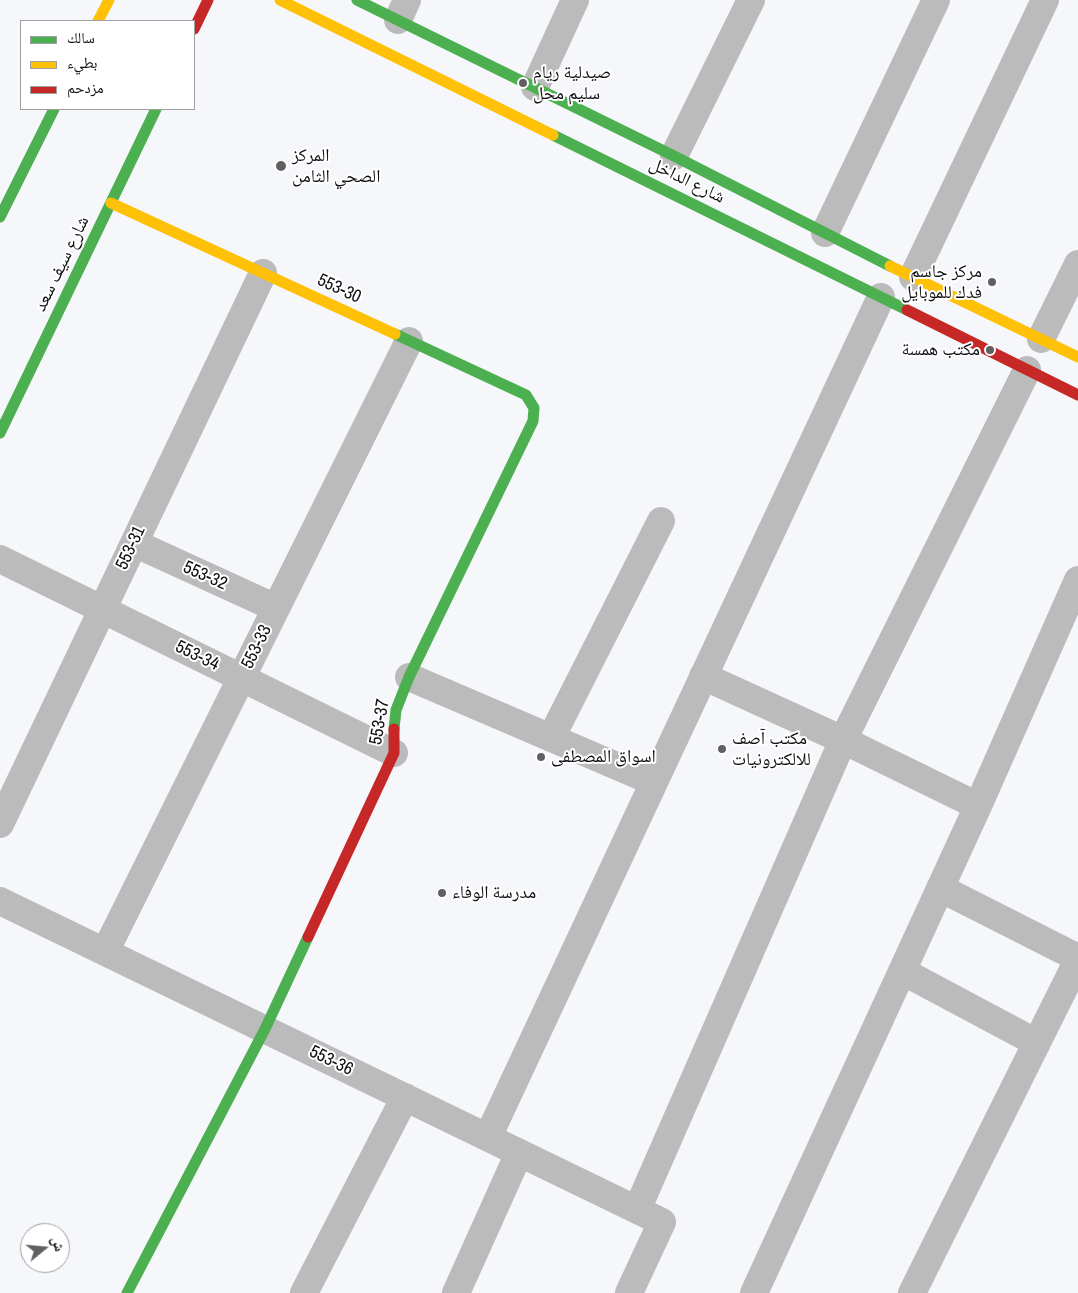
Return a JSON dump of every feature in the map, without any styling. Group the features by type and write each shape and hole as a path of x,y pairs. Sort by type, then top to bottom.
{"street":[{"path":"99,20 109,0"},
{"path":"195,28 208,0"},
{"name":"شارع الداخل","path":"280,0 1078,395"},
{"name":"شارع الداخل","path":"357,0 402,10 535,87 913,277 1078,357"},
{"path":"535,87 575,0"},
{"path":"674,156 751,0"},
{"path":"825,233 936,0"},
{"path":"913,277 1045,0"},
{"path":"0,217 54,110"},
{"name":"شارع سيف سعد","path":"0,433 156,110"},
{"name":"553-30","path":"111,203 526,396 534,408 533,421"},
{"path":"1041,339 1078,264"},
{"name":"553-31","path":"0,824 262,273"},
{"path":"488,1137 881,297"},
{"name":"553-33","path":"105,952 409,341"},
{"path":"637,1210 843,740 1027,370"},
{"name":"553-37","path":"127,1293 265,1029 394,753 396,710 533,421"},
{"path":"551,738 661,520"},
{"name":"553-32","path":"134,543 276,608"},
{"name":"553-34","path":"0,559 394,753"},
{"path":"754,1293 978,806 1078,580"},
{"path":"703,676 843,740 978,806"},
{"path":"410,677 654,782"},
{"path":"912,1293 1078,959 940,888"},
{"name":"553-36","path":"0,901 662,1222 628,1293"},
{"path":"902,971 1037,1042"},
{"path":"304,1293 405,1097"},
{"path":"456,1293 519,1153"}],"traffic: fast":[{"path":"357,0 674,156 890,266"},
{"path":"0,217 54,110"},
{"path":"0,433 156,110"},
{"path":"553,135 907,310"},
{"path":"394,729 396,710 409,677 533,421 534,408 526,395 395,334"},
{"path":"127,1293 265,1029 308,937"}],"traffic: slow":[{"path":"99,20 109,0"},
{"path":"280,0 553,135"},
{"path":"111,203 395,334"},
{"path":"890,266 1078,357"}],"traffic: jam":[{"path":"195,27 208,0"},
{"path":"907,310 1078,395"},
{"path":"308,937 394,753 394,729"}],"place":[{"name":"صيدلية ريام سليم محل","path":"523,83"},
{"name":"المركز الصحي الثامن","path":"281,166"},
{"name":"مركز جاسم فدك للموبايل","path":"992,282"},
{"name":"مكتب همسة","path":"990,350"},
{"name":"مكتب آصف للالكترونيات","path":"722,749"},
{"name":"اسواق المصطفى","path":"541,757"},
{"name":"مدرسة الوفاء","path":"442,893"}]}
